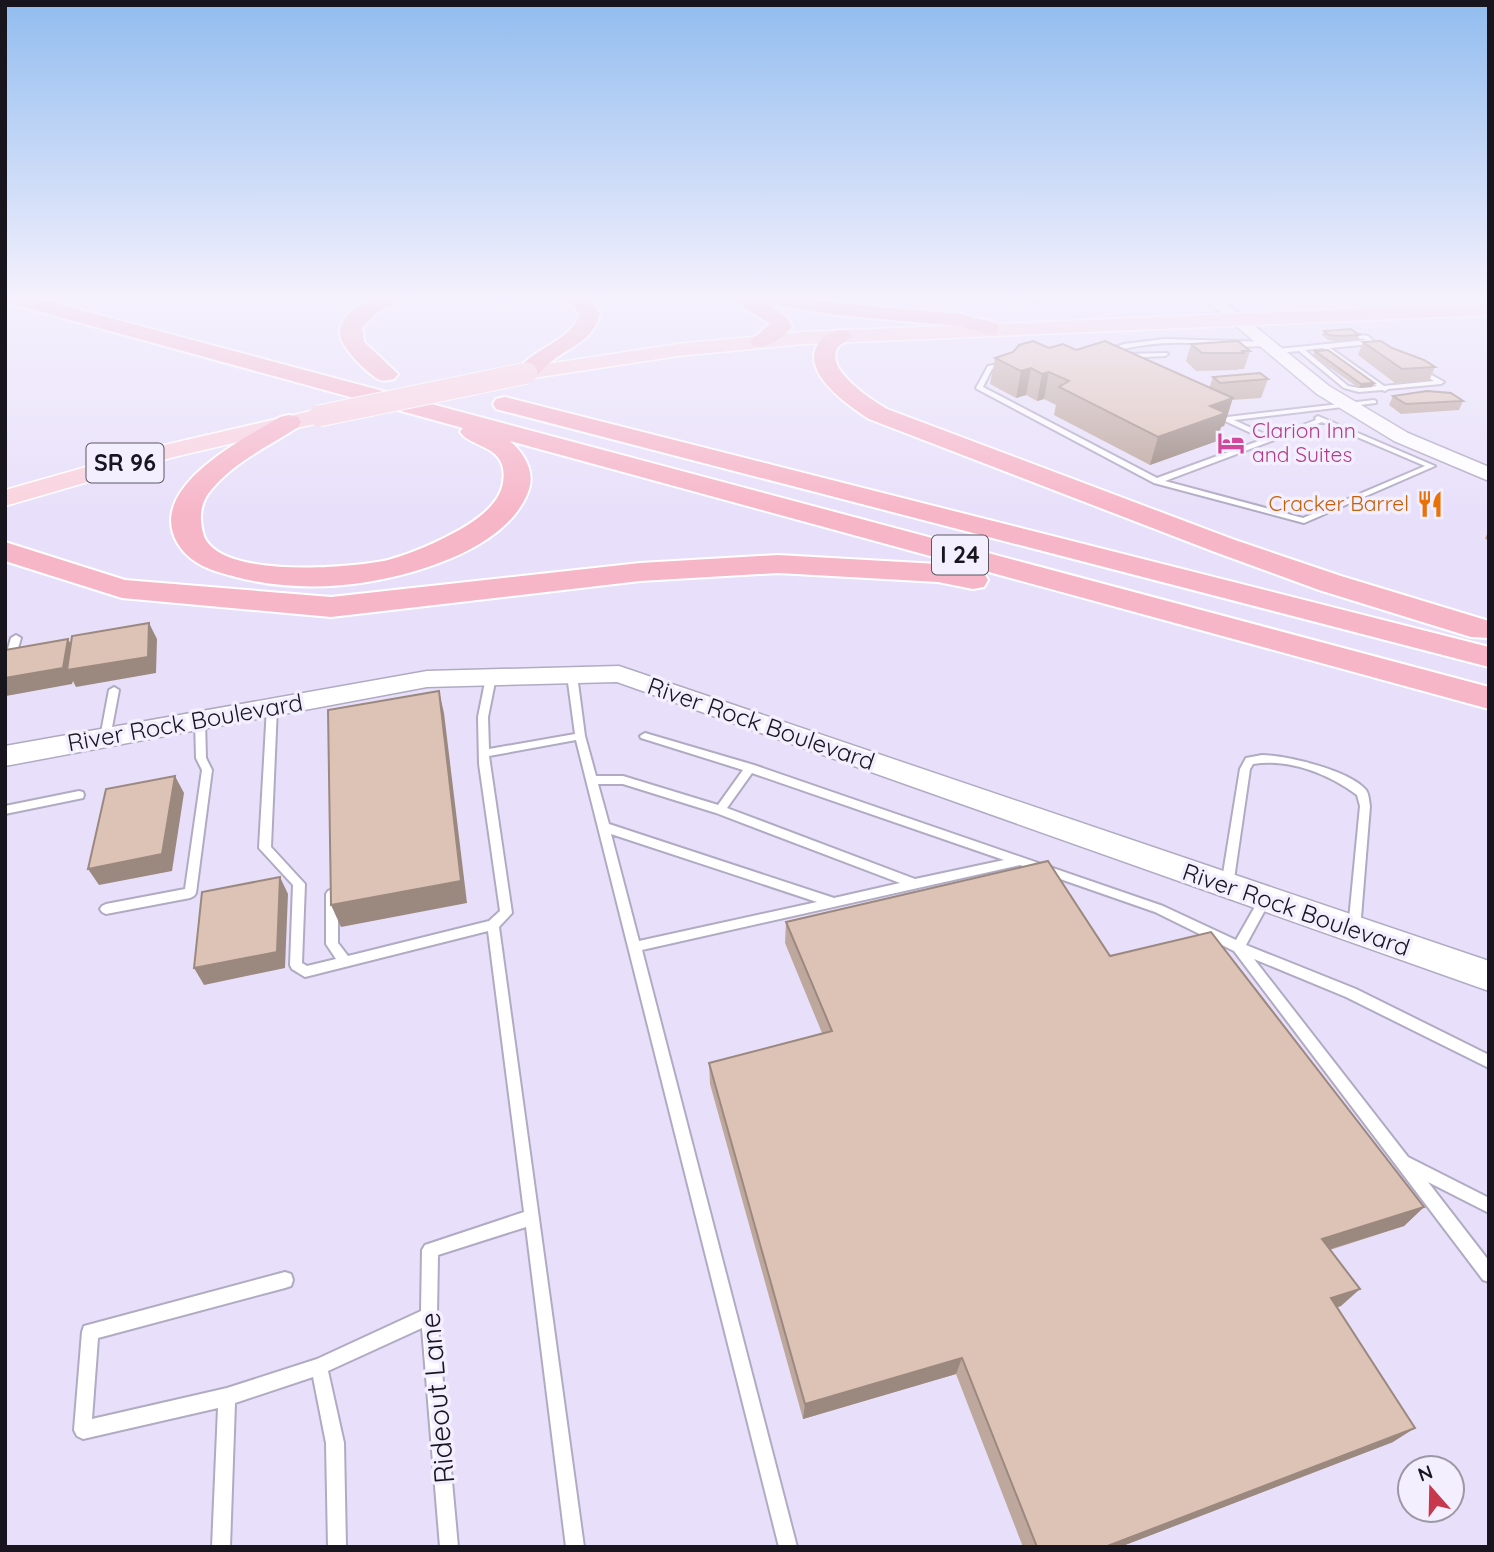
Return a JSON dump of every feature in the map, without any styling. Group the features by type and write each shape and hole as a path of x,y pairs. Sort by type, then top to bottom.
{"highway":[{"name":"I 24","path":"270,367 1489,698"},
{"name":"I 24","path":"360,367 1489,657"},
{"path":"379,367 386,374"},
{"path":"527,373 533,367"},
{"path":"829,367 843,389 878,414 1304,574 1489,631"},
{"path":"289,422 215,470 198,485 187,504 183,523 191,543 209,558 239,569 280,577 323,577 368,573 407,564 472,537 504,508 513,495 518,474 512,456 502,446 481,435 443,422 432,411"},
{"path":"14,552 122,589 331,607 640,572 778,564 938,573 1215,625"}],"main road":[{"name":"SR 96","path":"5,498 168,451 289,422 562,367"}],"street":[{"path":"1297,367 1321,388 1347,396 1420,446 1489,475"},
{"name":"River Rock Boulevard","path":"5,756 272,707 332,703 427,679 618,674 1489,976"}],"lane":[{"path":"990,367 979,388 1157,481 1304,521 1431,466 1299,411"},
{"path":"1318,367 1347,396 1374,402"},
{"path":"1352,367 1385,389"},
{"path":"1226,419 1299,411 1359,390 1441,383 1435,376 1414,367"},
{"path":"985,375 998,376"},
{"path":"1201,407 1270,439"},
{"path":"1157,481 1322,420"},
{"path":"1397,452 1420,446"},
{"path":"5,675 16,638"},
{"path":"572,676 580,736 788,1547"},
{"path":"272,707 265,848 299,884 296,965 305,972 493,925 506,913 484,753 483,718 491,677"},
{"path":"105,738 114,690"},
{"path":"106,909 190,893 207,770 201,758 201,720"},
{"path":"484,753 580,736"},
{"path":"645,736 750,768 1159,909 1238,947 1351,993 1489,1062"},
{"path":"1227,886 1245,769 1250,761 1262,757 1278,758 1339,778 1362,793 1365,806 1354,930"},
{"path":"720,810 750,768"},
{"path":"592,780 623,780 720,810 915,884"},
{"path":"5,810 79,795"},
{"path":"604,827 834,903"},
{"path":"634,947 1020,860"},
{"path":"332,875 332,944 345,962"},
{"path":"1238,947 1265,899"},
{"path":"493,925 575,1547"},
{"path":"1238,947 1489,1274"},
{"path":"1402,1161 1489,1206"},
{"name":"Rideout Lane","path":"449,1547 429,1316 430,1250 532,1217"},
{"path":"285,1280 90,1332 83,1430 227,1397 318,1367 429,1316"},
{"path":"318,1367 335,1443 337,1547"},
{"path":"221,1547 227,1397"}],"building":[{"path":"1014,367 1164,367 1233,398 1210,406 1226,413 1158,437 1059,387 1069,381 1049,372 1042,374 1031,368 1021,371"},
{"path":"1338,367 1352,367 1374,383 1361,384"},
{"path":"1260,373 1268,379 1220,383 1213,377"},
{"path":"1427,391 1451,393 1463,401 1406,404 1393,396"},
{"path":"149,623 148,657 67,670 72,636"},
{"path":"68,639 63,668 5,678 5,650"},
{"path":"439,691 461,881 331,905 328,710"},
{"path":"175,776 162,854 88,869 106,789"},
{"path":"1048,861 1110,956 1211,932 1424,1207 1322,1239 1360,1289 1331,1298 1415,1428 1105,1547 1037,1547 962,1358 805,1404 709,1063 832,1031 786,922"},
{"path":"280,877 277,952 194,968 202,892"}],"place":[{"name":"Clarion Inn and Suites","path":"1231,443"},
{"name":"Cracker Barrel","path":"1430,504"}]}
